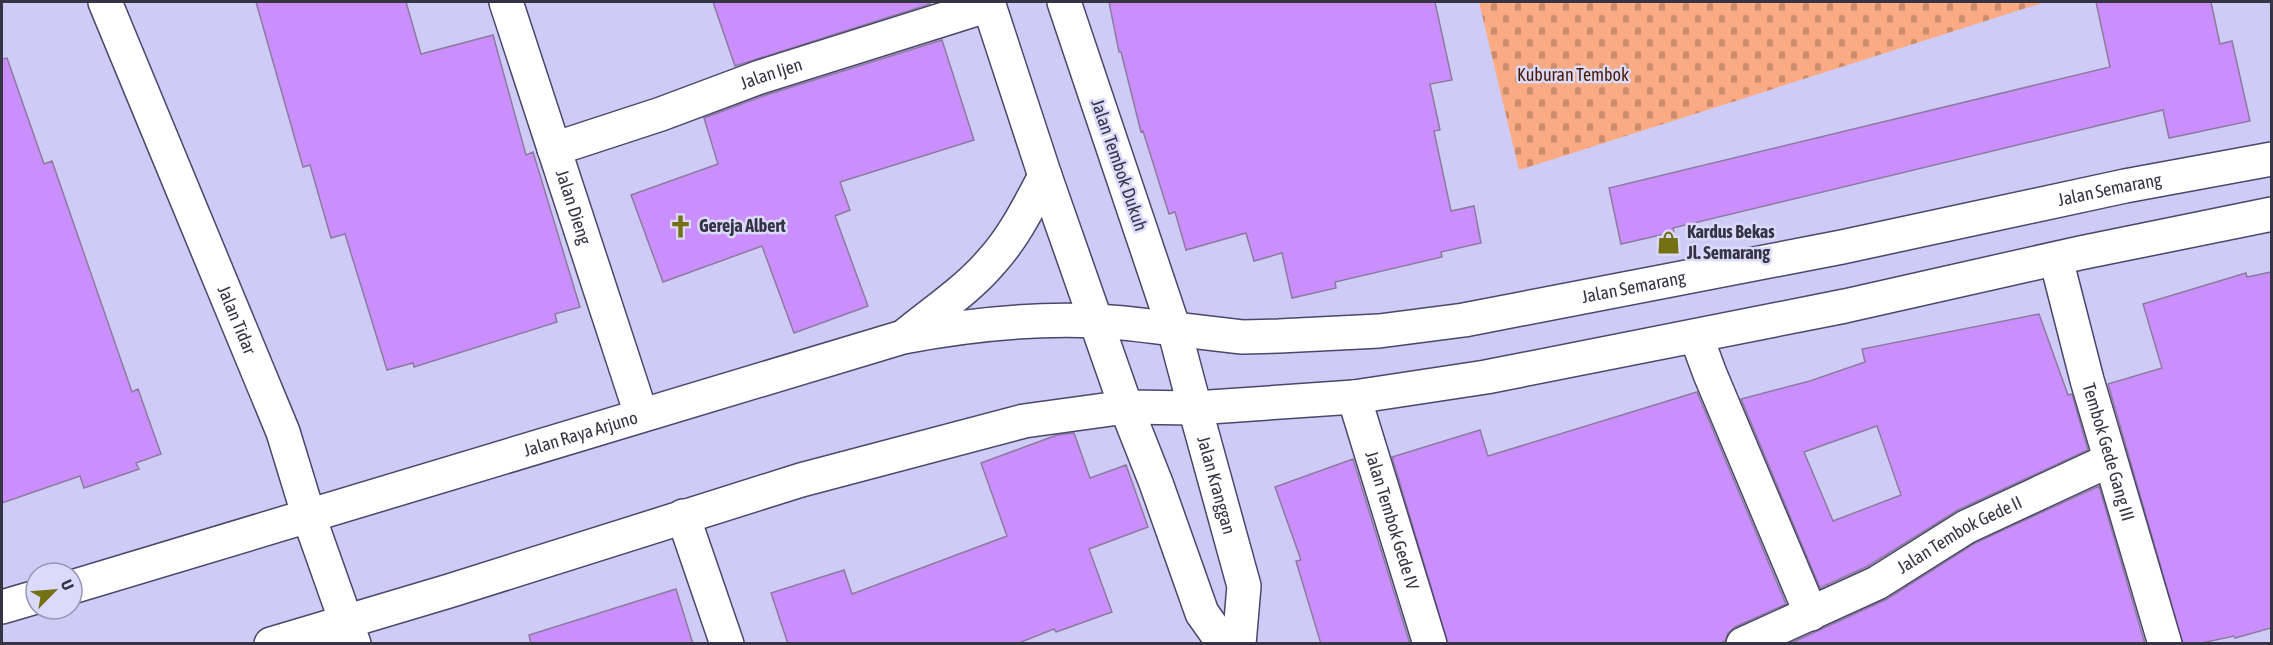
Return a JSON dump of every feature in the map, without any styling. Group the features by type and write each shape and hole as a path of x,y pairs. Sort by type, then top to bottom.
{"main road":[{"name":"Jalan Tidar","path":"105,2 283,432 309,517 350,632"},
{"name":"Jalan Dieng","path":"506,2 641,414"},
{"name":"Jalan Tembok Dukuh","path":"1064,2 1174,329"},
{"name":"Jalan Ijen","path":"554,149 662,114 760,77 988,3"},
{"path":"988,3 1045,176 1126,407 1156,483 1202,613 1224,644"},
{"name":"Jalan Semarang","path":"1095,321 1242,337 1379,331 1464,320 1842,247 2114,189 2271,159"},
{"path":"903,337 953,298 991,262 1018,227 1045,176"},
{"path":"271,644 350,632 683,516 801,480 1024,421 1126,407 1195,408 1354,397 1486,377 1845,306 2271,214"},
{"name":"Tembok Gede Gang III","path":"2056,259 2110,460 2165,644"},
{"name":"Jalan Raya Arjuno","path":"84,583 309,517 641,414 903,337 996,322 1095,321"},
{"name":"Jalan Kranggan","path":"1174,329 1244,586 1239,644"},
{"path":"1696,336 1811,614"},
{"name":"Jalan Tembok Gede IV","path":"1354,397 1430,644"},
{"name":"Jalan Tembok Gede II","path":"1743,644 1877,583 1966,527 2110,460"},
{"path":"683,516 727,644"},
{"path":"2,607 24,601"}],"green space":[{"name":"Kuburan Tembok","path":"1479,2 2045,2 1519,170"}],"building":[{"path":"256,2 406,2 421,54 493,35 526,155 533,152 580,307 555,314 557,322 414,367 413,363 387,370 345,234 331,238 310,165 303,167"},
{"path":"713,2 930,2 930,4 735,66"},
{"path":"1109,2 1435,2 1452,80 1430,84 1440,130 1434,131 1451,211 1474,206 1481,243 1441,252 1442,257 1335,282 1336,288 1292,298 1282,253 1254,261 1246,233 1186,250 1175,212 1169,214 1143,131 1141,132 1121,52 1119,52"},
{"path":"2096,2 2211,2 2220,44 2232,41 2250,121 2169,138 2163,110 1673,228 1674,232 1621,244 1609,188 2110,67"},
{"path":"942,40 974,140 840,182 850,210 835,216 868,306 794,333 762,246 663,282 631,195 718,164 704,118 766,95"},
{"path":"7,58 44,164 52,161 132,392 138,389 161,454 136,463 139,469 84,488 80,476 2,503 2,59"},
{"path":"2271,272 2271,628 2235,638 2234,636 2197,644 2183,644 2108,384 2162,368 2143,304 2246,273 2247,277"},
{"path":"2039,314 2068,395 2072,394 2088,450 1958,510 1868,566 1820,588 1741,399 1810,381 1865,362 1862,349","holes":["1877,426 1901,495 1833,521 1804,452"]},
{"path":"1697,392 1786,604 1735,627 1728,633 1725,641 1718,644 1448,644 1392,457 1480,430 1488,456"},
{"path":"1074,433 1090,478 1126,465 1148,527 1089,549 1112,612 1056,632 1054,629 1016,644 788,644 771,593 844,570 852,594 1007,536 981,463 1057,435"},
{"path":"1353,459 1410,644 1321,644 1296,561 1301,560 1275,487"},
{"path":"2099,486 2145,644 1789,644 1887,599 1975,543"},
{"path":"676,589 693,644 531,644 529,635"}],"place":[{"name":"Gereja Albert","path":"681,226"},
{"name":"Kardus Bekas Jl. Semarang","path":"1669,242"}]}
